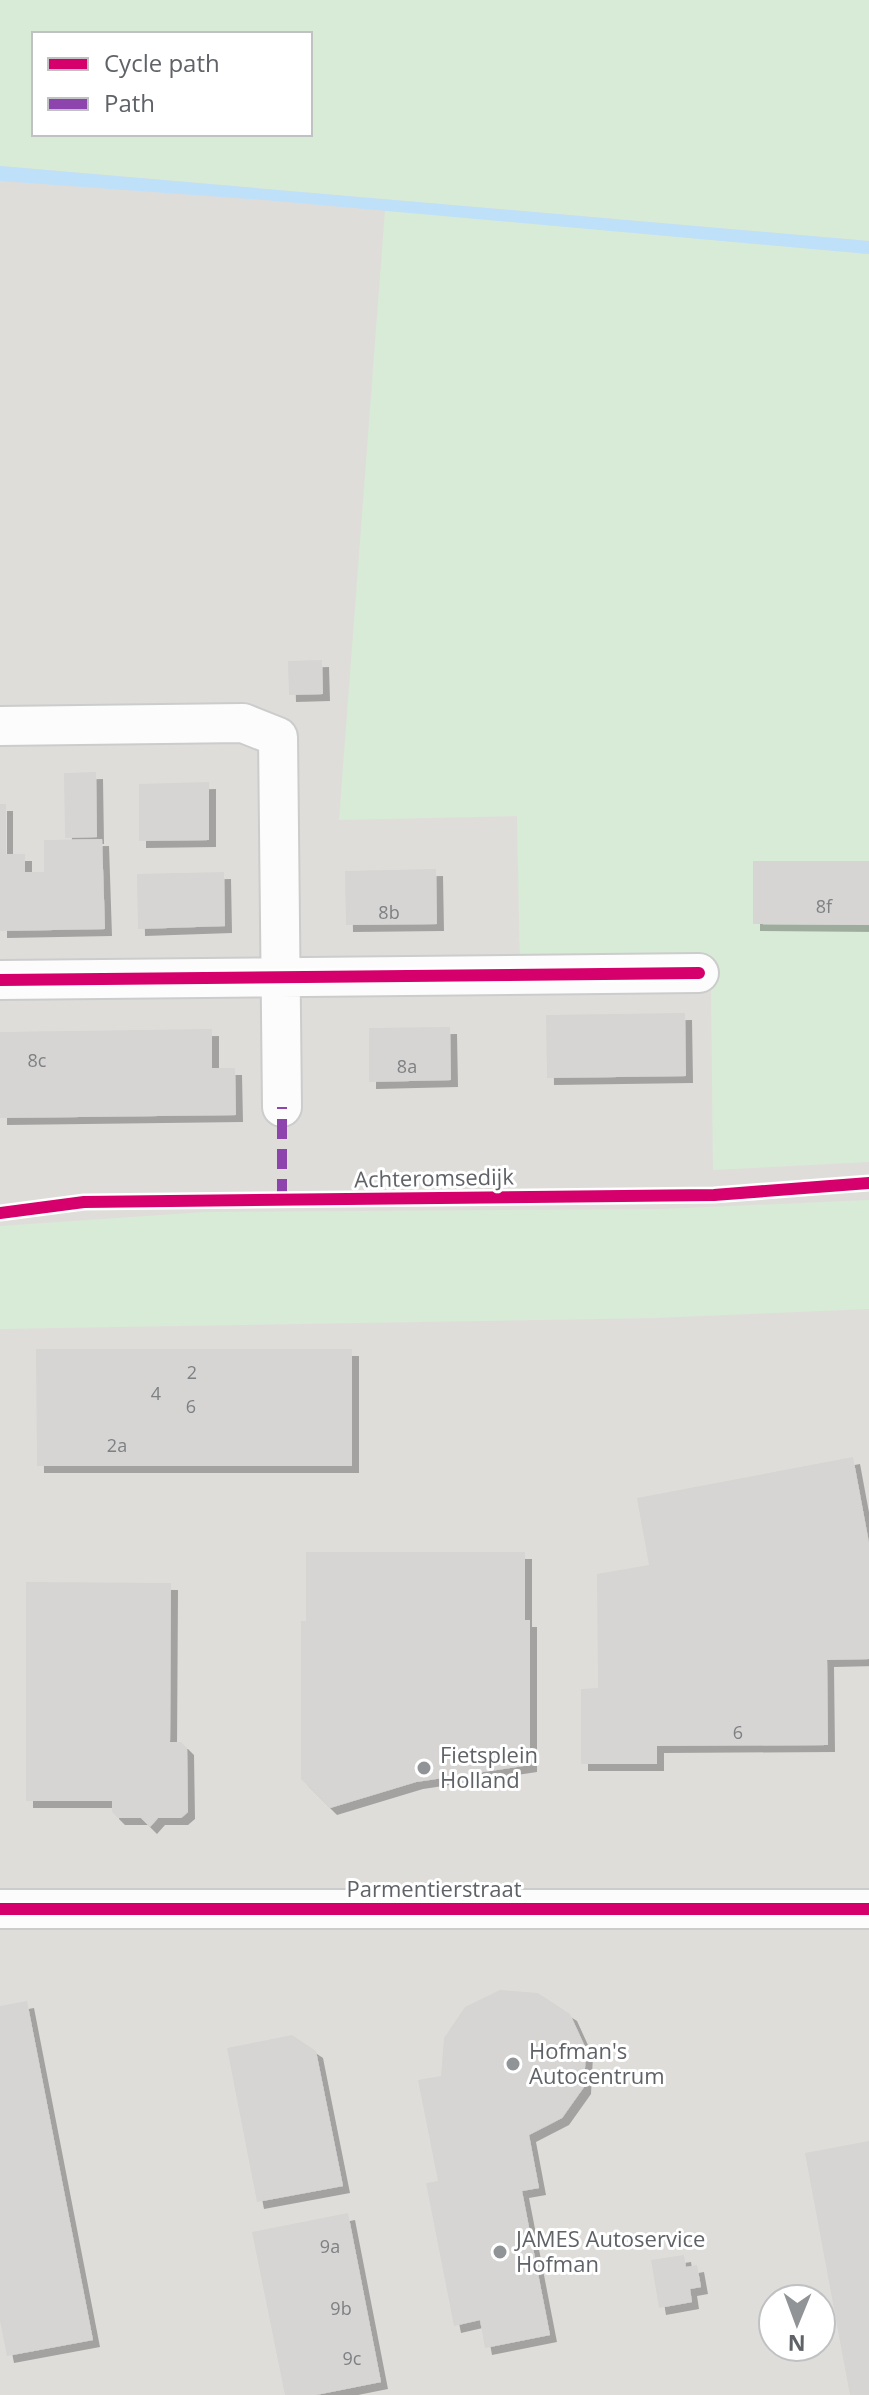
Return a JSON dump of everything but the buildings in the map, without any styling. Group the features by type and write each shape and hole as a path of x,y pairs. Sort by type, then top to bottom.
{"street":[{"path":"0,726 243,723 278,737 282,1107"},
{"path":"0,980 699,973"},
{"name":"Parmentierstraat","path":"0,1909 869,1909"}],"shaded area":[{"path":"0,0 869,0 869,2395 0,2395"}],"green space":[{"path":"0,0 869,0 869,241 0,166"},
{"path":"385,210 869,254 869,1162 713,1170 711,991 704,963 520,968 517,816 339,820"},
{"path":"869,1200 869,1309 655,1318 0,1329 0,1226 205,1212 662,1209"}],"water":[{"path":"0,166 869,241 869,254 264,200 0,181"}],"marked path":[{"path":"282,1107 282,1199"}],"cycle path":[{"path":"0,980 699,973"},
{"name":"Achteromsedijk","path":"0,1213 84,1202 714,1195 869,1183"},
{"path":"0,1909 869,1909"}],"place":[{"name":"Fietsplein Holland","path":"424,1768"},
{"name":"Hofman's Autocentrum","path":"513,2064"},
{"name":"JAMES Autoservice Hofman","path":"500,2252"}]}
